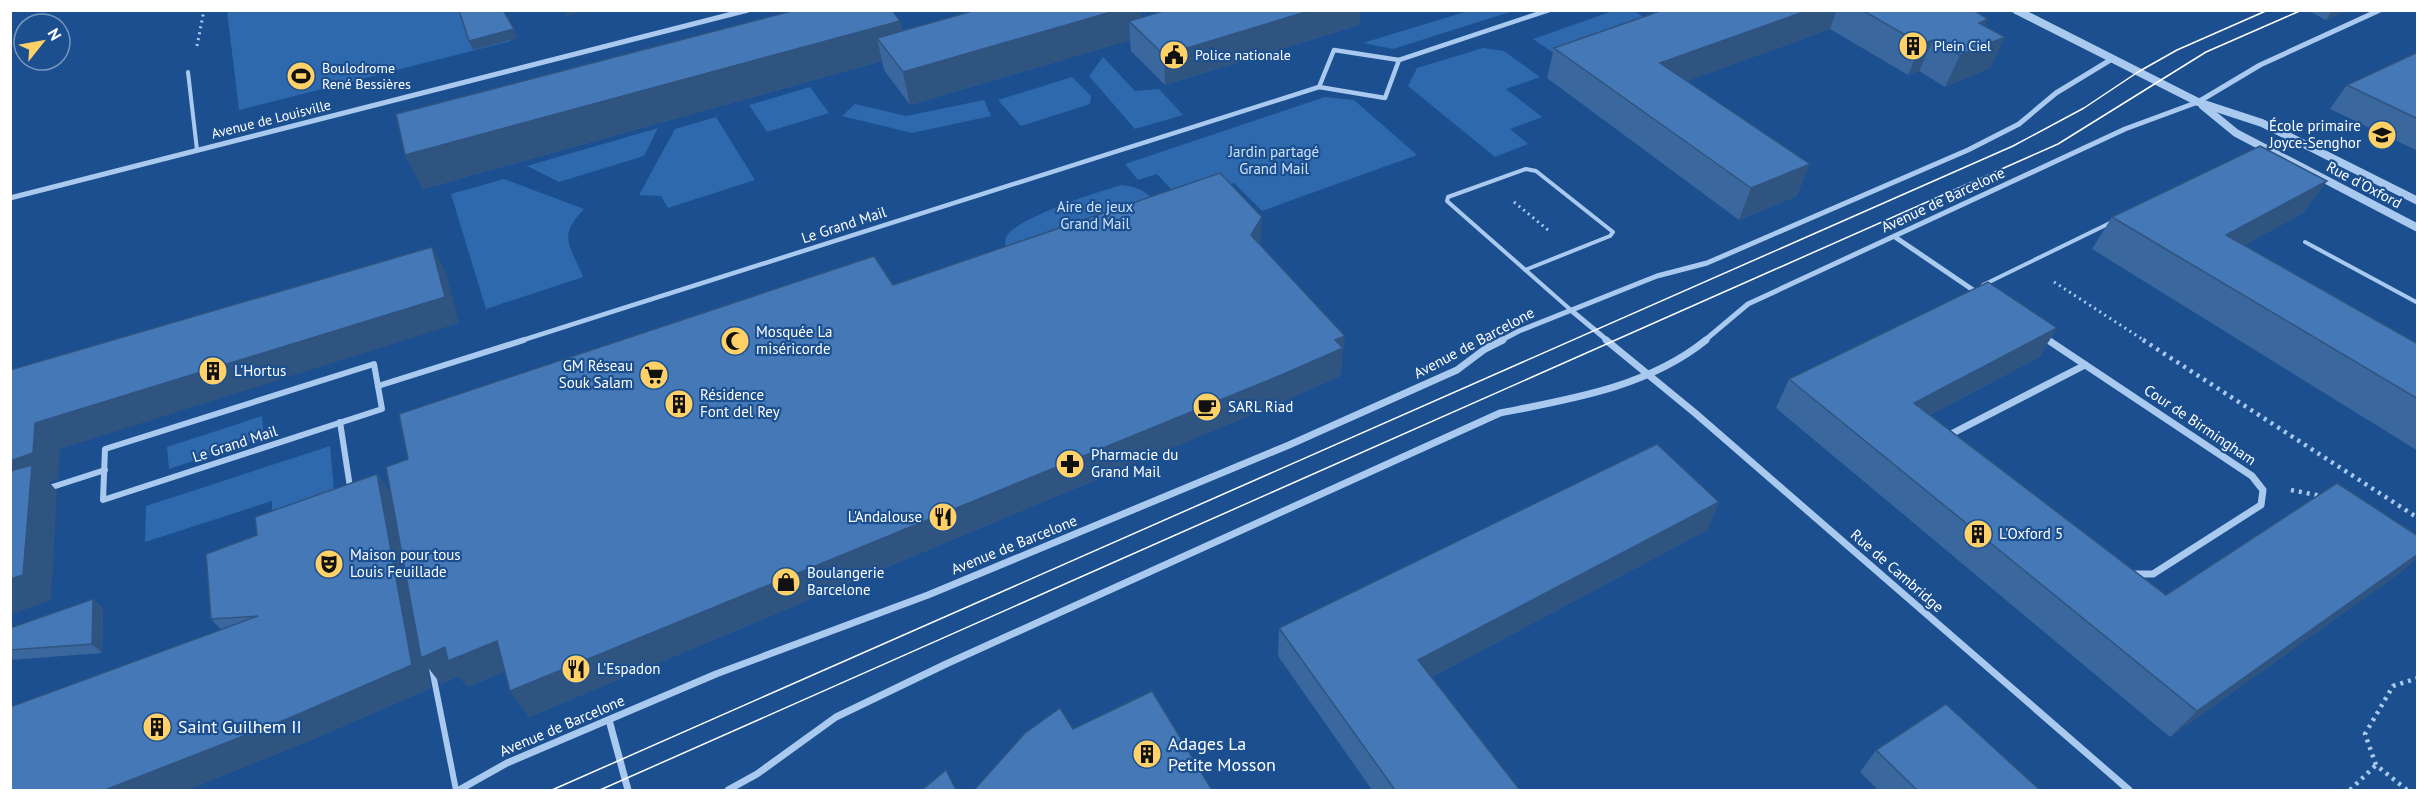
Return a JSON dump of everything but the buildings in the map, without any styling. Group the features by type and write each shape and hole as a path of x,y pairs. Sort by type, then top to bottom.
{"street":[{"name":"Avenue de Louisville","path":"10,198 748,10"},
{"path":"1318,87 1334,50 1399,60 1549,10"},
{"path":"2016,10 2198,102"},
{"name":"Avenue de Barcelone","path":"728,790 757,774 836,717 979,649 1500,413 1568,399 1623,384 1695,347 1748,304 2126,129 2198,102 2260,65 2380,10"},
{"name":"Avenue de Barcelone","path":"457,790 507,763 716,674 928,595 1290,445 1457,370 1485,349 1519,331 1657,276 1707,263 1968,150 2019,124 2056,93 2112,59"},
{"name":"Le Grand Mail","path":"378,387 1318,87 1385,98 1399,60"},
{"name":"Rue d'Oxford","path":"2198,102 2262,123 2418,201"},
{"name":"Rue d'Oxford","path":"2198,102 2236,133 2418,228"},
{"path":"1895,237 1987,299"},
{"path":"1572,311 1647,373"},
{"name":"Cour de Birmingham","path":"2040,334 2252,476 2263,490 2261,505 2153,574 2139,576 2129,572"},
{"name":"Le Grand Mail","path":"374,364 378,387 382,409 104,500 105,449 374,364"},
{"path":"1965,449 1955,442 1953,433 2085,365"},
{"name":"Rue de Cambridge","path":"1647,373 2129,790"},
{"path":"340,422 350,487 361,483"},
{"path":"42,490 105,470"},
{"path":"432,665 457,790"},
{"path":"609,720 628,790"}],"lane":[{"path":"188,72 197,150"},
{"path":"1525,270 1600,240 1613,232 1536,171 1526,169 1448,197 1447,201 1525,270 1572,311"},
{"path":"1964,294 2114,222"},
{"path":"2305,242 2418,303"}],"path":[{"path":"188,72 199,41 204,10"},
{"path":"2025,264 2418,518"},
{"path":"2258,483 2329,498"},
{"path":"2407,790 2376,765 2365,734 2393,686 2418,678"},
{"path":"2350,790 2376,765"}],"green space":[{"name":"Boulodrome René Bessières","path":"227,11 498,11 511,41 239,110"},
{"path":"1468,11 1513,11 1393,49 1363,43"},
{"path":"1613,11 1634,11 1655,24 1558,56 1533,39"},
{"path":"1483,48 1504,51 1540,77 1506,89 1542,117 1510,129 1528,144 1495,157 1408,86 1417,68"},
{"path":"1103,57 1135,91 1159,89 1183,115 1135,129 1089,76"},
{"path":"1072,77 1091,96 1090,104 1021,126 998,100"},
{"path":"810,87 829,113 767,132 749,105"},
{"name":"Jardin partagé Grand Mail","path":"1325,97 1354,100 1417,155 1262,211 1234,183 1182,201 1157,174 1138,180 1125,164"},
{"path":"984,100 991,116 912,133 842,116 855,104 906,116"},
{"path":"716,117 755,180 668,208 661,196 639,195 675,129"},
{"path":"658,128 644,156 559,182 527,166"},
{"path":"504,179 584,209 568,235 570,249 583,277 486,309 451,194"},
{"name":"Aire de jeux Grand Mail","path":"1122,185 1134,187 1143,192 1160,207 1005,251 1006,237 1025,222 1059,206"},
{"path":"262,416 264,437 169,469 167,447"},
{"path":"330,446 334,491 272,511 272,501 145,542 146,506"}],"tram line":[{"path":"552,790 2013,146 2084,108 2138,72 2177,50 2268,10"},
{"path":"600,790 2058,144 2206,52 2302,10"}],"place":[{"name":"Plein Ciel","path":"1913,46"},
{"name":"Police nationale","path":"1174,55"},
{"name":"Boulodrome René Bessières","path":"301,76"},
{"name":"École primaire Joyce-Senghor","path":"2382,135"},
{"name":"Mosquée La miséricorde","path":"735,341"},
{"name":"L'Hortus","path":"213,371"},
{"name":"GM Réseau Souk Salam","path":"654,375"},
{"name":"Résidence Font del Rey","path":"679,404"},
{"name":"SARL Riad","path":"1207,407"},
{"name":"Pharmacie du Grand Mail","path":"1070,464"},
{"name":"L'Andalouse","path":"943,517"},
{"name":"L'Oxford 5","path":"1978,534"},
{"name":"Maison pour tous Louis Feuillade","path":"329,564"},
{"name":"Boulangerie Barcelone","path":"786,582"},
{"name":"L'Espadon","path":"576,669"},
{"name":"Saint Guilhem II","path":"157,727"},
{"name":"Adages La Petite Mosson","path":"1147,754"}]}
